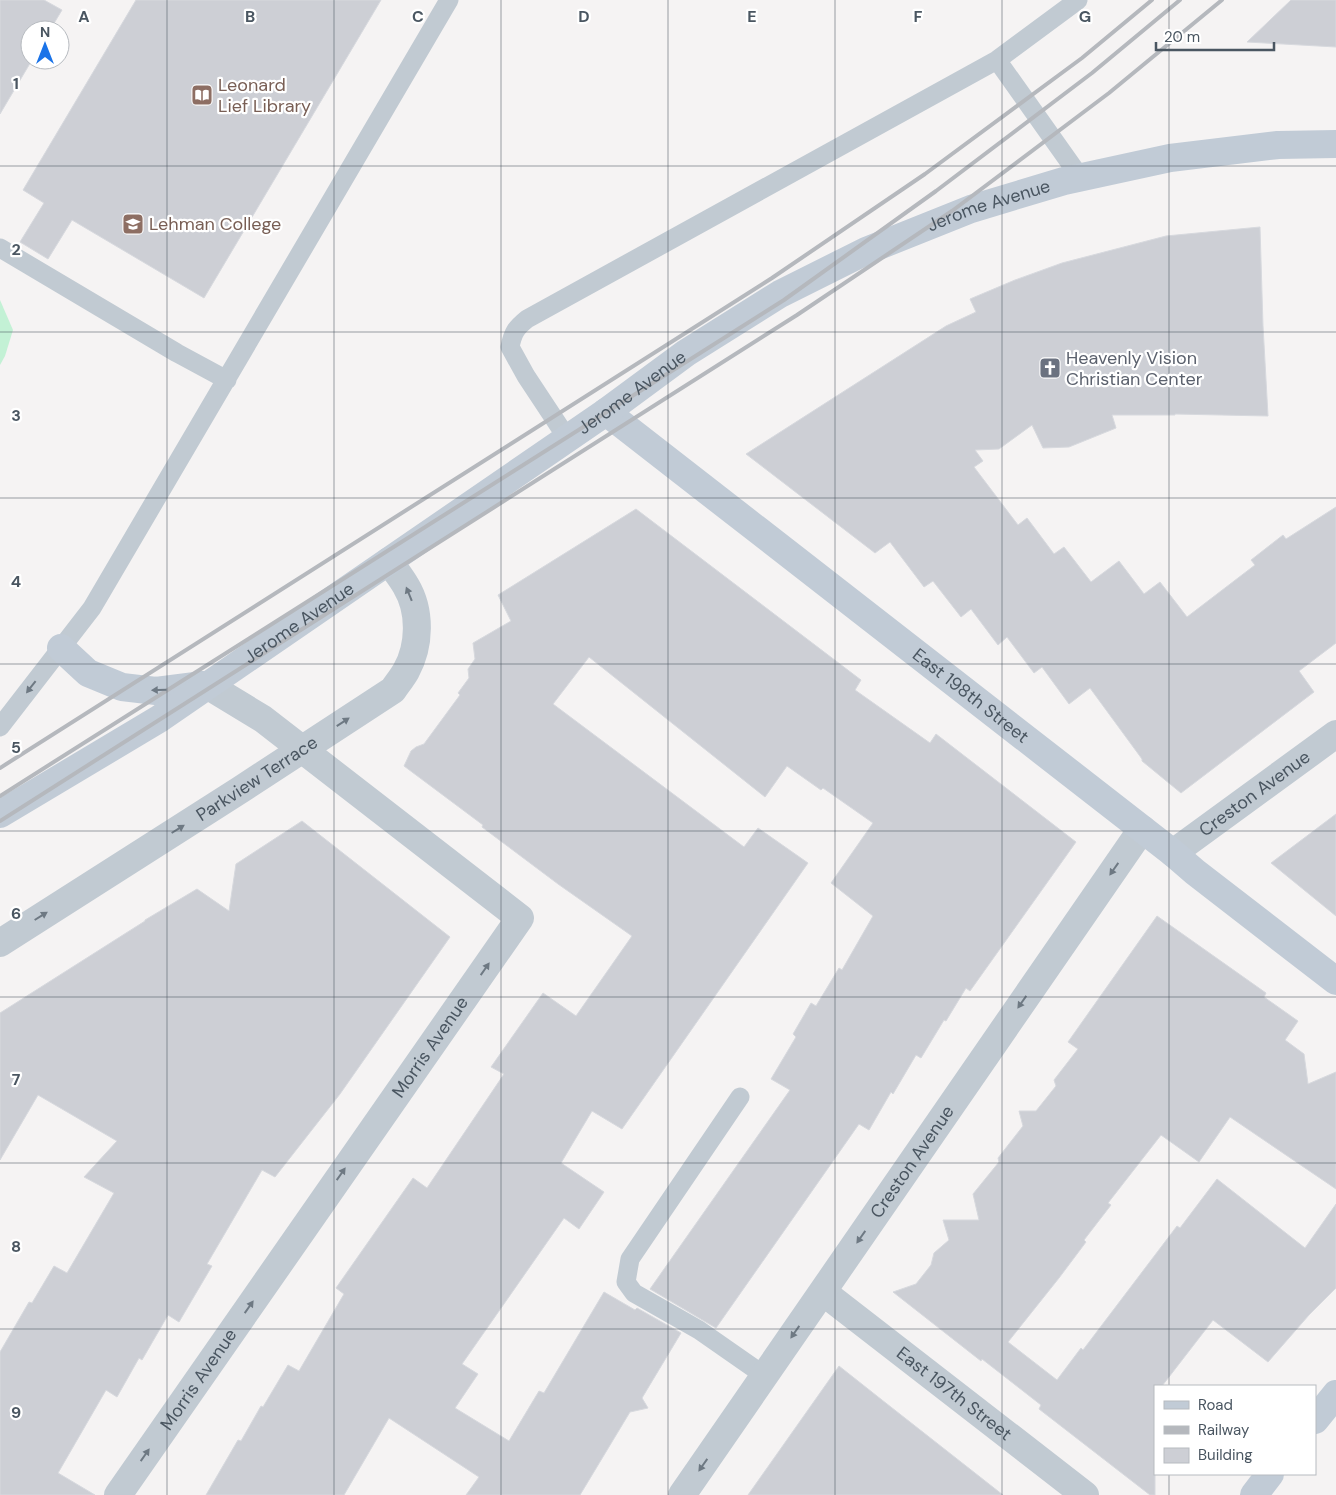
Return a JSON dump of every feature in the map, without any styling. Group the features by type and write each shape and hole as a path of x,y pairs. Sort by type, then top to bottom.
{"main road":[{"name":"Jerome Avenue","path":"0,814 159,719 606,412 686,353 780,294 866,251 971,209 1064,181 1170,158 1278,145 1336,144"},
{"name":"East 198th Street","path":"606,412 1336,981"},
{"path":"61,648 88,673 122,687 156,691 207,685"},
{"path":"1316,1419 1336,1394"},
{"path":"1254,1495 1269,1475"}],"street":[{"name":"Parkview Terrace","path":"0,943 393,690 406,670 413,651 417,630 415,607 407,587 389,561"},
{"name":"Morris Avenue","path":"118,1495 520,918 263,719 207,685"},
{"name":"Creston Avenue","path":"1173,853 1336,734"},
{"name":"Creston Avenue","path":"682,1495 1142,829"},
{"name":"East 197th Street","path":"823,1292 1085,1495"}],"lane":[{"path":"0,727 92,608 449,0"},
{"path":"567,438 526,376 510,346 517,328 527,319 997,60 1078,0"},
{"path":"997,60 1080,177"},
{"path":"0,248 177,353 227,380"},
{"path":"740,1097 630,1259 626,1282 634,1293 699,1330 765,1376"}],"green space":[{"path":"0,300 13,330 5,356 0,365"}],"building":[{"path":"0,0 44,0 62,10 56,20 20,20 20,70 26,70 0,114"},
{"name":"Leonard Lief Library","path":"136,0 381,0 204,298 72,220 48,259 20,242 44,203 23,190"},
{"path":"1291,0 1336,0 1336,47 1247,42"},
{"path":"1260,227 1268,416 1112,415 1116,428 1069,447 1043,448 1032,425 999,449 975,450 983,461 974,467 1018,525 1027,518 1054,554 1064,547 1091,582 1119,561 1144,594 1160,582 1187,617 1255,565 1251,560 1283,535 1286,539 1336,507 1336,643 1299,671 1314,692 1181,793 1142,761 1090,688 1069,704 1042,667 1034,673 1007,637 998,645 971,609 961,617 933,581 924,587 890,542 875,553 746,454 946,326 976,312 970,299 1062,263 1166,236"},
{"path":"636,509 861,680 855,690 930,743 936,734 1076,842 970,991 966,988 921,1058 916,1055 893,1094 891,1092 869,1130 859,1124 716,1328 650,1289 790,1090 771,1079 796,1037 793,1034 811,1003 816,1006 839,968 842,970 873,916 831,883 873,823 823,788 821,790 787,766 765,797 589,657 553,704 744,847 758,828 808,863 622,1129 592,1111 561,1163 604,1192 579,1229 564,1218 462,1364 478,1374 455,1408 509,1441 539,1391 544,1393 604,1292 681,1333 642,1398 648,1408 630,1412 580,1495 466,1495 479,1477 389,1418 344,1495 206,1495 238,1440 241,1441 288,1365 299,1371 344,1294 336,1288 413,1178 427,1188 504,1074 491,1067 543,993 576,1016 632,936 558,884 404,766 411,751 424,744 460,695 458,693 469,678 468,669 475,659 473,643 511,621 498,595"},
{"path":"1336,814 1336,916 1271,863"},
{"path":"302,821 450,937 340,1094 275,1177 262,1170 207,1264 212,1266 179,1322 168,1315 142,1360 139,1358 117,1397 106,1390 58,1473 95,1495 0,1495 0,1352 29,1302 32,1303 54,1266 67,1273 114,1193 84,1177 117,1141 38,1095 0,1160 0,1013 197,889 229,911 236,864"},
{"path":"1157,916 1266,993 1264,997 1298,1021 1285,1040 1304,1054 1308,1084 1336,1072 1336,1189 1230,1117 1199,1162 1161,1135 1108,1203 1111,1205 1084,1240 1086,1242 1008,1342 1057,1380 1081,1348 1083,1350 1177,1226 1180,1228 1217,1179 1305,1248 1336,1204 1336,1288 1309,1315 1268,1362 1213,1320 1163,1385 1154,1385 1155,1495 1150,1495 1039,1409 1041,1405 893,1292 916,1284 931,1265 934,1253 949,1240 943,1220 979,1220 973,1194 999,1162 998,1158 1023,1126 1019,1111 1036,1111 1056,1086 1054,1080 1078,1049 1068,1042"},
{"path":"839,1366 882,1400 1003,1495 748,1495"}],"railway":[{"path":"0,768 772,278 925,174 1082,58 1152,0"},
{"path":"0,796 784,300 936,191 1092,73 1180,0"},
{"path":"0,821 797,315 952,211 1109,93 1222,0"}],"place":[{"name":"Leonard Lief Library","path":"202,95"},
{"name":"Lehman College","path":"133,224"},
{"name":"Heavenly Vision Christian Center","path":"1050,368"}]}
